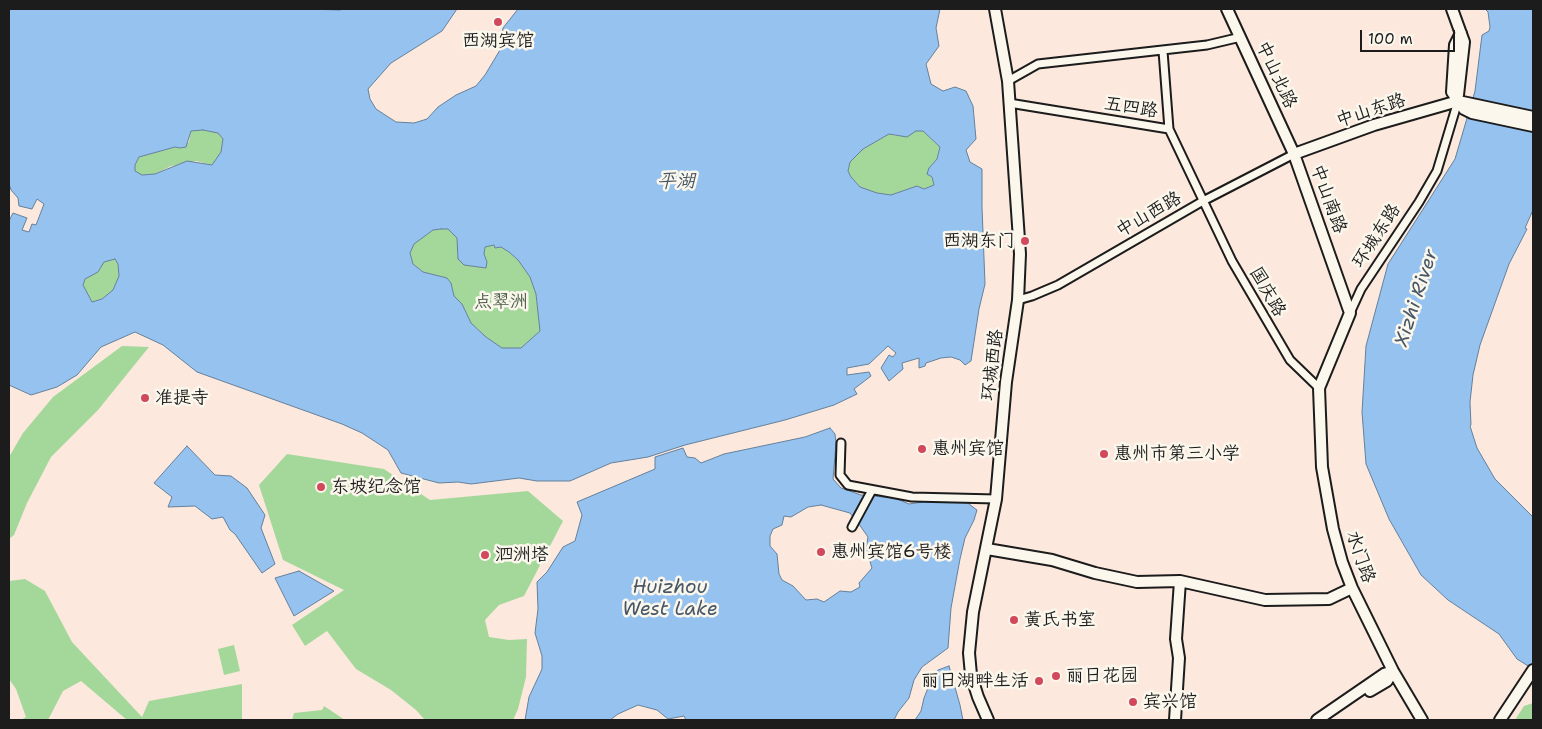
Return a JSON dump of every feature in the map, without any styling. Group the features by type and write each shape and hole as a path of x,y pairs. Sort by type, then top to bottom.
{"street":[{"name":"环城西路","path":"988,720 971,675 969,652 974,612 996,499 1006,382 1018,300 1020,254 1008,81 996,9"},
{"name":"中山北路","path":"1227,9 1294,154"},
{"path":"1452,9 1461,33 1455,45 1452,92 1458,101 1473,109 1533,126"},
{"path":"1008,81 1038,64 1164,51 1241,38"},
{"path":"1164,51 1169,129"},
{"name":"中山东路","path":"1294,154 1374,125 1458,101"},
{"name":"环城东路","path":"1319,388 1361,289 1419,202 1437,171 1458,101"},
{"name":"五四路","path":"1009,103 1169,129 1203,201"},
{"path":"1473,109 1533,117"},
{"name":"中山西路","path":"1018,300 1058,285 1203,201 1294,154"},
{"name":"中山南路","path":"1294,154 1350,313"},
{"name":"国庆路","path":"1203,201 1232,261 1290,360 1319,388"},
{"name":"水门路","path":"1319,388 1322,467 1333,529 1342,562 1352,588 1393,671 1422,720"},
{"path":"841,443 840,475 848,484 912,497 996,499"},
{"path":"852,527 872,490"},
{"path":"987,549 1052,560 1095,573 1137,582 1180,581 1265,600 1329,599 1352,588"},
{"path":"1175,720 1179,658 1176,639 1180,581"},
{"path":"1500,720 1533,670"},
{"path":"1317,720 1370,683 1384,674 1393,671"},
{"path":"1328,720 1387,680 1393,671"}],"green space":[{"path":"203,130 218,133 223,139 222,152 212,165 196,161 171,166 155,174 142,175 134,171 139,157 175,147 180,148 189,142 191,131"},
{"path":"923,131 940,147 937,159 929,168 934,185 924,189 917,186 891,195 877,193 860,187 851,177 848,171 850,162 863,149 889,134 898,136"},
{"name":"点翠洲","path":"448,229 457,238 458,259 464,265 485,268 487,262 484,254 485,247 494,245 496,248 501,247 509,252 518,260 530,277 536,294 540,331 521,348 502,348 486,337 471,323 462,304 454,296 451,283 447,278 423,272 413,264 410,253 414,244 433,230"},
{"path":"109,259 115,259 118,264 119,276 113,291 102,299 92,302 83,285 85,279 98,272 104,262"},
{"path":"122,346 149,347 98,410 51,457 27,503 14,535 9,539 9,457 23,433 53,397"},
{"path":"287,454 384,469 430,500 528,491 563,521 524,596 499,605 485,620 489,637 509,640 527,639 526,677 518,709 513,720 425,720 416,710 391,690 356,669 327,631 305,646 292,625 344,590 283,560 259,485"},
{"path":"25,579 45,591 72,642 142,717 149,701 242,684 242,720 127,720 81,681 63,691 48,720 21,720 26,717 16,689 9,679 9,581"},
{"path":"234,645 240,671 224,675 218,649"},
{"path":"1533,703 1533,720 1515,720 1524,706"},
{"path":"324,706 345,720 292,720 294,713 322,710"}],"water":[{"name":"平湖","path":"9,9 457,9 442,31 391,63 368,89 370,99 376,109 396,122 414,123 427,119 438,107 456,95 476,86 500,50 503,28 518,9 940,9 936,28 939,46 926,64 931,84 943,91 955,87 966,91 973,106 976,139 966,150 970,162 982,169 985,284 971,361 965,365 960,360 951,357 926,363 925,366 919,368 919,358 902,363 903,369 889,381 881,368 889,355 893,357 896,353 888,346 869,364 847,368 847,375 869,372 871,376 854,389 857,394 834,405 785,420 685,445 648,457 611,463 570,481 537,481 519,478 471,484 458,482 439,483 401,473 388,450 362,433 342,424 197,372 163,345 135,332 101,347 77,375 57,387 31,395 9,385 9,221 13,213 27,218 22,230 29,232 32,224 36,225 44,204 37,199 32,209 19,206 18,198 11,190 9,184","holes":["203,130 218,133 223,139 221,152 212,165 187,161 155,174 142,175 135,171 135,165 139,157 175,147 186,147 191,131","916,131 923,131 940,147 937,159 929,168 927,174 932,177 934,185 924,189 917,186 891,195 877,193 860,187 851,177 848,171 850,162 863,149 889,134 907,137","448,229 457,238 458,259 464,265 486,268 485,247 494,245 495,248 501,247 518,260 530,277 536,294 540,331 521,348 502,348 486,337 471,323 462,304 454,296 451,283 447,278 423,272 413,264 410,253 414,244 433,230","115,259 118,264 119,276 113,290 102,299 92,302 83,285 85,279 98,272 104,262"]},
{"name":"Xizhi River","path":"1485,9 1533,9 1533,210 1525,228 1527,229 1509,264 1480,345 1473,375 1470,426 1477,448 1495,479 1533,517 1533,669 1517,659 1499,634 1448,600 1421,575 1389,519 1366,464 1362,412 1366,346 1388,264 1455,159 1475,91 1482,35 1489,31 1490,27 1488,12"},
{"name":"Huizhou West Lake","path":"830,428 835,434 833,479 841,488 861,495 895,498 909,504 923,502 927,497 965,501 977,510 965,538 960,559 951,608 948,648 922,667 914,680 909,698 894,720 686,720 684,716 668,719 657,710 638,705 618,714 610,720 525,720 529,697 542,669 542,656 535,633 538,609 537,582 547,572 563,547 575,541 582,515 577,502 655,469 655,457 683,448 687,457 695,458 701,463 724,454 805,437","holes":["821,505 850,513 868,537 866,549 872,568 859,583 860,587 851,592 840,591 824,602 817,599 806,600 793,586 782,580 779,574 777,554 770,546 770,536 773,529 782,525 784,516 791,517 808,507"]},
{"path":"187,446 215,475 231,476 247,488 265,515 261,528 275,564 262,573 235,534 230,530 223,517 212,519 195,506 168,507 172,497 154,483"},
{"path":"299,571 334,591 294,616 275,578"},
{"path":"949,666 963,720 915,720 921,711 930,683 938,670"}],"place":[{"name":"西湖宾馆","path":"498,22"},
{"name":"西湖东门","path":"1025,241"},
{"name":"准提寺","path":"145,398"},
{"name":"惠州宾馆","path":"922,449"},
{"name":"惠州市第三小学","path":"1104,454"},
{"name":"东坡纪念馆","path":"321,487"},
{"name":"惠州宾馆6号楼","path":"821,552"},
{"name":"泗洲塔","path":"485,555"},
{"name":"黄氏书室","path":"1014,620"},
{"name":"丽日花园","path":"1056,676"},
{"name":"丽日湖畔生活","path":"1039,681"},
{"name":"宾兴馆","path":"1133,702"}]}
